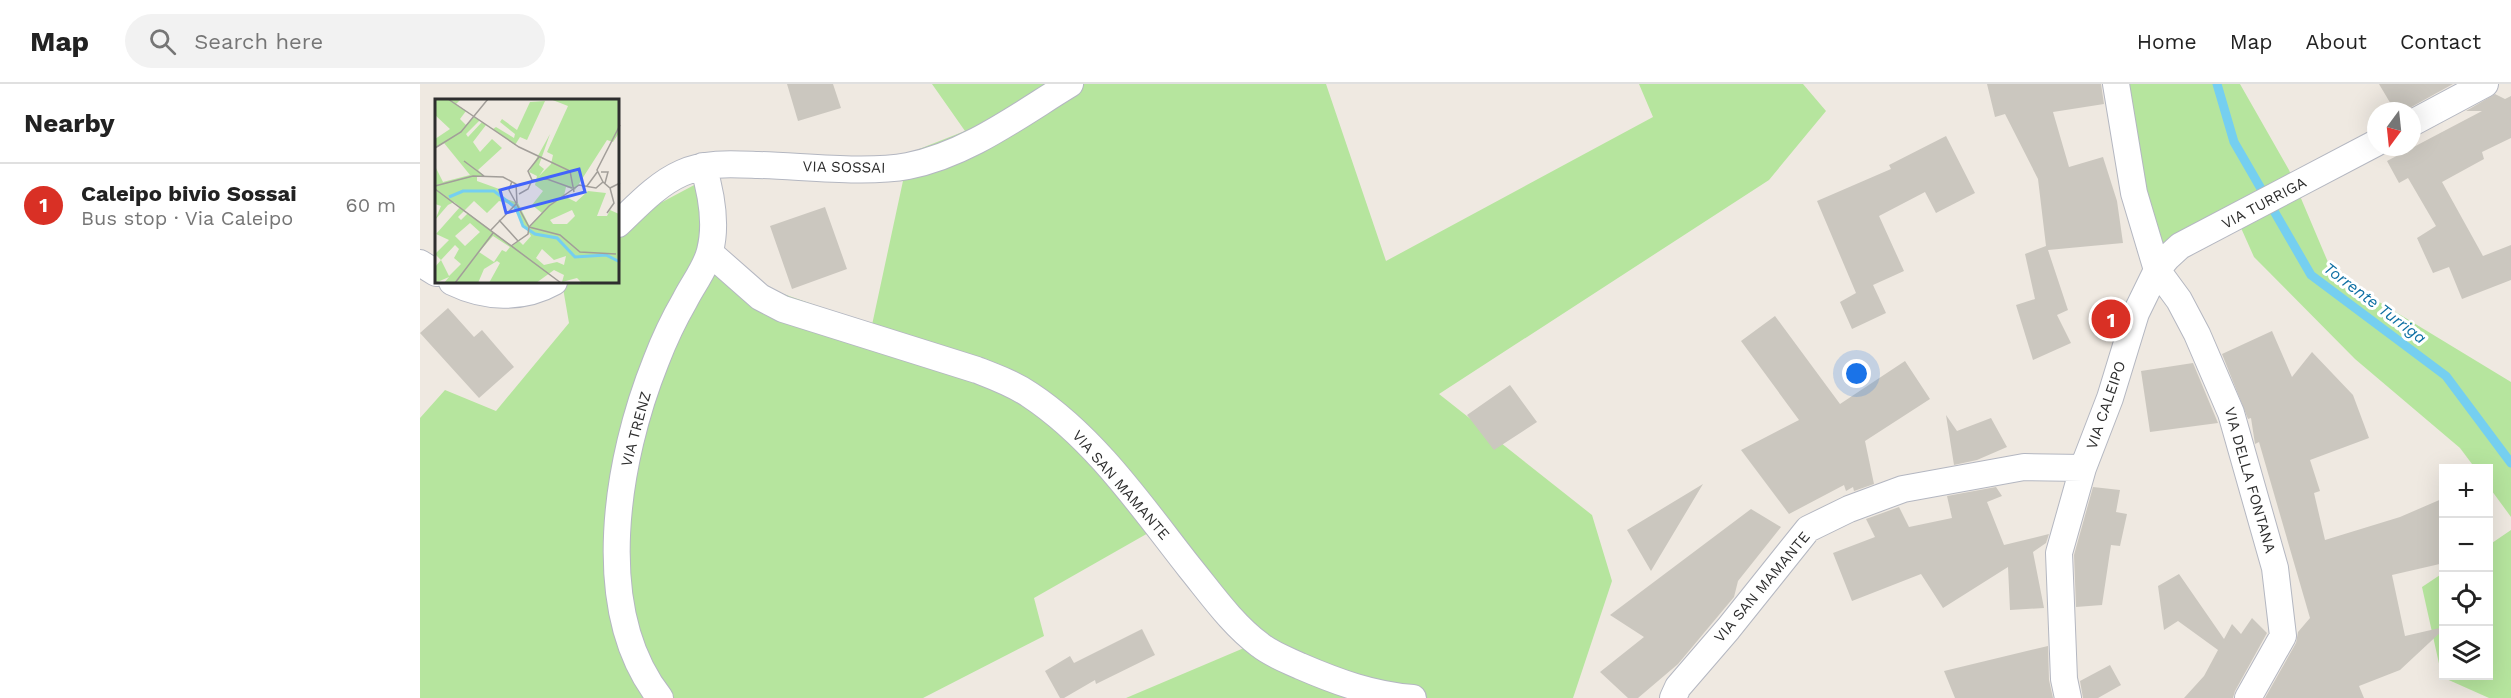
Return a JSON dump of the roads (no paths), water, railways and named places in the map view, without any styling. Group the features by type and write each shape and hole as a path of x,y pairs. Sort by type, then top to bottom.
{"street":[{"name":"VIA SOSSAI","path":"620,222 666,182 682,172 702,166 722,164 877,169 908,166 983,138 1070,84"},
{"path":"2116,84 2134,193 2157,270"},
{"path":"2421,118 2485,84"},
{"name":"VIA TURRIGA","path":"2157,270 2180,246 2224,225 2367,148"},
{"name":"VIA TRENZ","path":"660,698 642,669 632,644 618,583 617,523 620,494 632,435 656,363 672,323 710,253 712,234 709,187 702,166"},
{"name":"VIA SAN MAMANTE","path":"710,253 760,297 783,309 966,366 1029,394 1071,427 1094,451 1135,498 1225,611 1262,647 1336,681 1366,690 1413,698"},
{"path":"420,263 435,272"},
{"name":"VIA CALEIPO","path":"2068,698 2064,679 2059,553 2083,468 2110,398 2136,313 2157,270"},
{"name":"VIA DELLA FONTANA","path":"2157,270 2179,300 2197,334 2231,413 2275,568 2283,636 2248,698"},
{"path":"456,284 468,290 503,295 525,294 549,284"},
{"name":"VIA SAN MAMANTE","path":"1673,698 1678,687 1808,529 1849,509 1903,489 2024,467 2083,468"}],"waterway":[{"name":"Torrente Turriga","path":"2217,84 2234,142 2311,275 2446,376 2511,463"}],"place":[{"name":"Caleipo bivio Sossai","path":"2111,319"}]}
